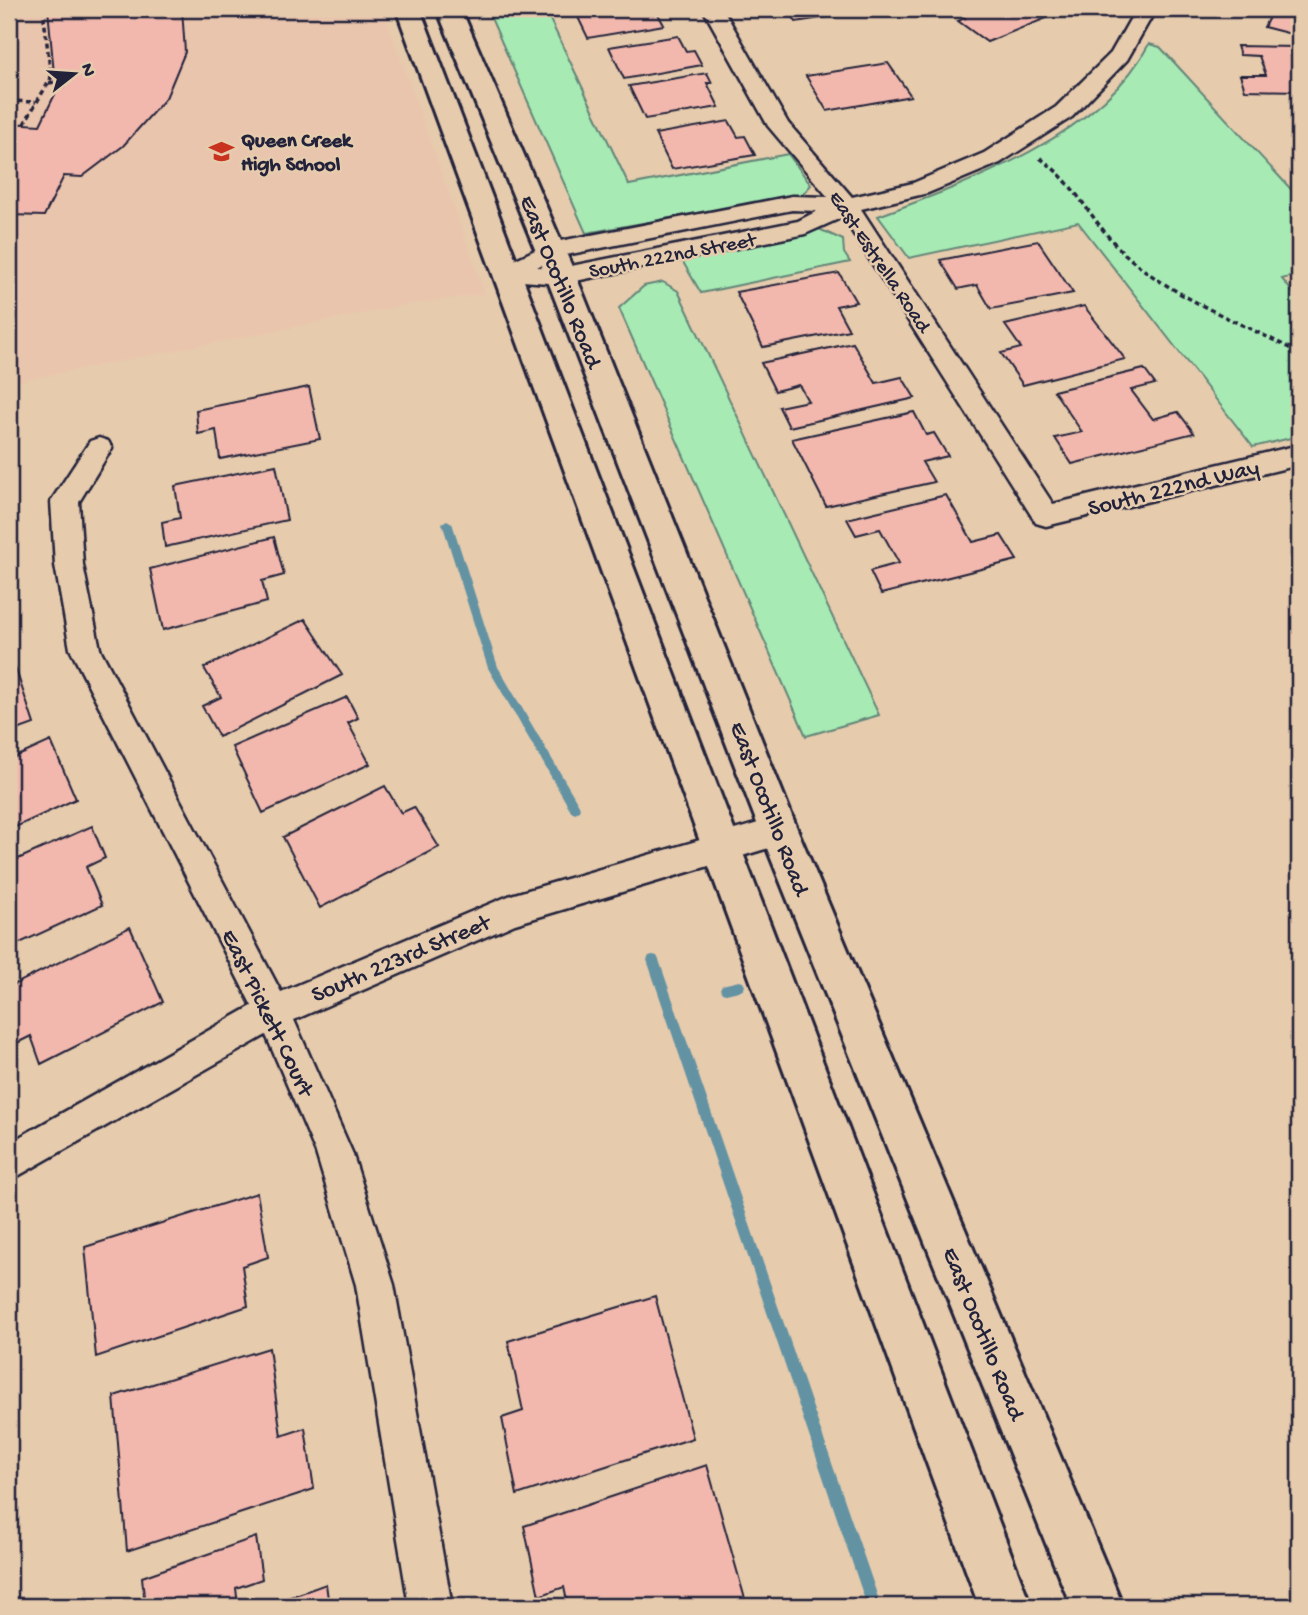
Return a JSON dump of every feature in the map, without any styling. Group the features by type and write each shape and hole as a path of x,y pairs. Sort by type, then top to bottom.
{"main road":[{"name":"East Ocotillo Road","path":"408,9 1005,1606"},
{"name":"East Ocotillo Road","path":"449,9 555,264 779,831 1097,1606"}],"street":[{"name":"East Estrella Road","path":"713,9 779,126 847,205 1046,516"},
{"name":"South 222nd Street","path":"506,272 805,227 847,205 920,188 992,158 1064,112 1120,56 1146,9"},
{"name":"East Pickett Court","path":"99,448 65,501 69,565 85,649 273,1012 334,1152 374,1286 432,1606"},
{"name":"South 222nd Way","path":"1046,516 1296,461"},
{"name":"South 223rd Street","path":"9,1163 273,1012 511,911 779,831"}],"path":[{"path":"24,124 51,78 43,9"},
{"path":"48,83 62,80"},
{"path":"9,102 36,102"},
{"path":"1015,144 1059,169 1126,255 1158,279 1299,353"}],"shaded area":[{"name":"Queen Creek High School","path":"9,9 383,9 485,294 411,304 9,383"}],"green space":[{"path":"487,9 545,9 629,185 788,154 811,185 802,195 586,233"},
{"path":"1149,44 1160,47 1299,198 1299,274 1282,279 1299,300 1299,436 1253,447 1078,222 909,258 878,216 991,171 1067,130 1100,105 1128,76"},
{"path":"819,229 843,240 844,253 850,262 701,293 680,257"},
{"path":"663,282 678,291 879,715 806,736 619,308 644,286"}],"building":[{"path":"48,9 182,9 185,52 166,98 123,146 82,177 64,176 44,216 9,215 9,123 40,125 58,88 64,87 61,72 54,74"},
{"path":"574,9 640,9 643,14 657,12 664,25 588,38"},
{"path":"788,9 837,9 841,15 796,22"},
{"path":"964,9 1037,9 1049,17 987,42 958,21 965,18 956,12"},
{"path":"1273,9 1299,9 1299,36 1264,27"},
{"path":"678,36 686,51 694,50 702,65 624,79 609,47"},
{"path":"1237,46 1299,47 1299,91 1245,90 1240,75 1266,75 1259,56 1240,55"},
{"path":"888,63 911,96 827,111 806,76"},
{"path":"707,73 712,83 707,83 719,107 645,119 629,86"},
{"path":"729,121 738,137 745,136 755,155 672,169 655,134"},
{"path":"1038,241 1073,293 991,309 977,285 958,289 940,260"},
{"path":"839,273 856,302 836,306 849,330 763,347 736,292"},
{"path":"1084,306 1125,359 1023,385 1001,353 1021,348 1005,325"},
{"path":"853,343 876,383 902,377 915,398 789,427 779,407 808,401 799,385 775,391 761,363"},
{"path":"1144,369 1155,384 1131,390 1153,419 1178,412 1194,433 1072,464 1055,438 1082,432 1054,391"},
{"path":"309,387 320,439 220,459 216,430 198,434 196,410"},
{"path":"914,412 926,435 934,433 948,456 922,462 934,482 826,506 792,439"},
{"path":"276,465 287,520 165,547 162,522 180,518 175,486"},
{"path":"946,495 973,542 1001,535 1017,560 881,594 870,571 899,563 880,529 856,535 847,519"},
{"path":"274,537 284,575 262,581 267,602 163,630 150,569"},
{"path":"305,619 342,675 219,737 202,706 221,697 204,668"},
{"path":"15,667 34,724 9,733 9,669"},
{"path":"347,697 358,718 348,723 370,764 263,813 232,747"},
{"path":"51,741 76,799 9,830 9,760"},
{"path":"385,786 401,813 414,807 439,847 320,908 283,837"},
{"path":"92,826 105,858 86,867 102,905 9,948 9,863"},
{"path":"130,927 163,1002 41,1064 31,1036 15,1044 9,1026 9,987"},
{"path":"257,1193 268,1257 242,1266 248,1306 96,1357 85,1247"},
{"path":"655,1296 693,1438 517,1495 502,1418 523,1411 508,1341"},
{"path":"269,1348 281,1436 305,1428 314,1489 127,1551 114,1396"},
{"path":"707,1465 747,1606 568,1606 564,1587 539,1596 524,1526"},
{"path":"256,1537 262,1579 236,1588 238,1606 145,1606 142,1577"},
{"path":"326,1584 329,1606 265,1606"}],"waterway":[{"path":"447,523 493,668 575,808"},
{"path":"653,960 874,1606"},
{"path":"726,989 739,986"}],"place":[{"name":"Queen Creek High School","path":"221,151"}]}
